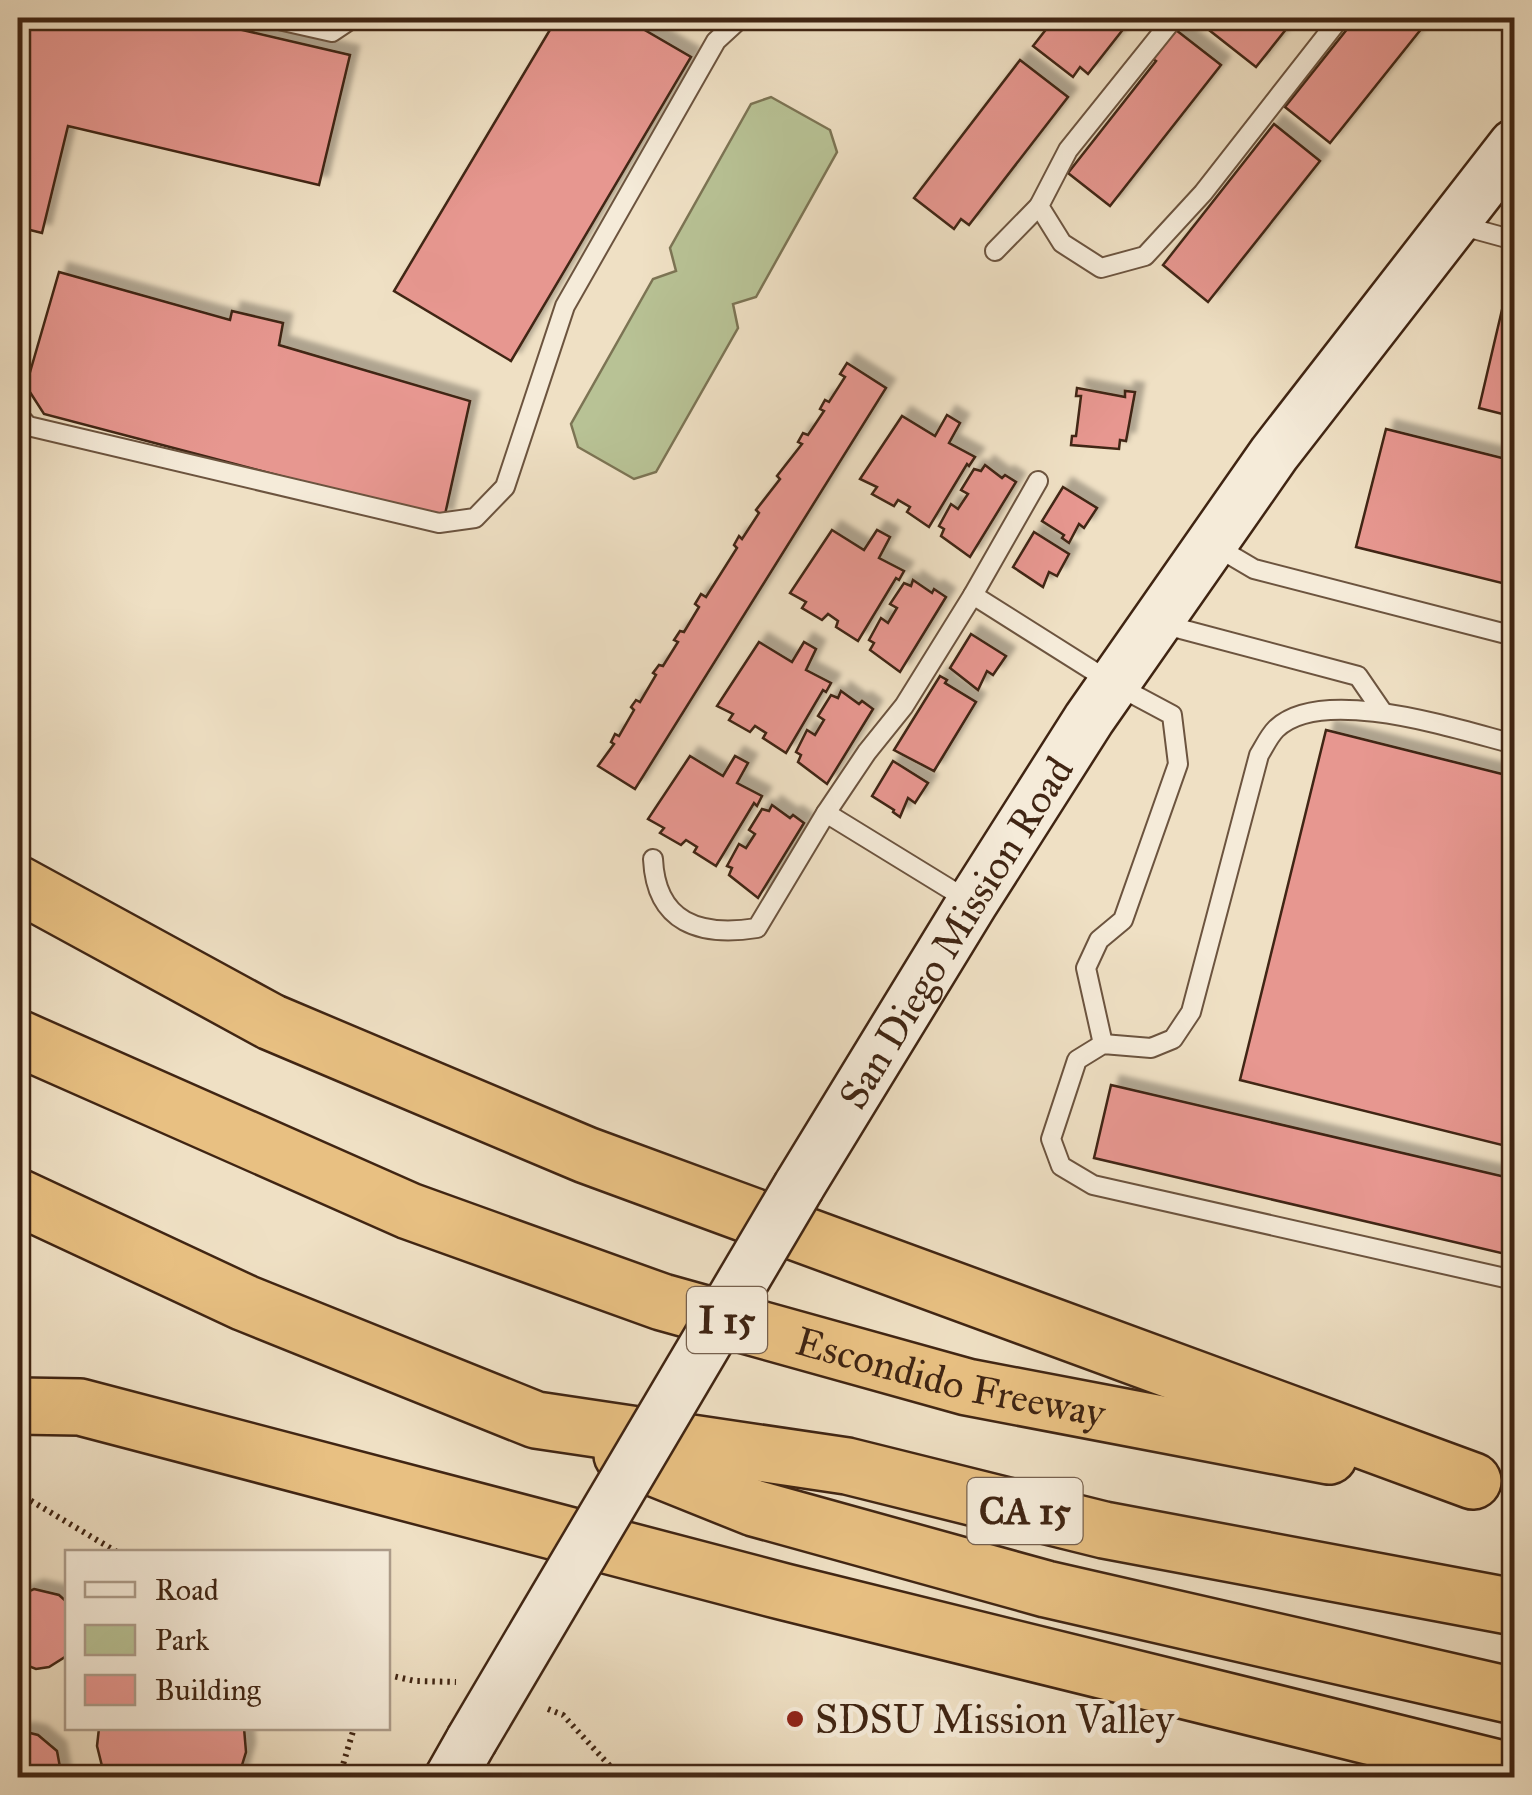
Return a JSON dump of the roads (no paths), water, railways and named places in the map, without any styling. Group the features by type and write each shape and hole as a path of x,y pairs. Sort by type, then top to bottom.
{"highway":[{"path":"18,884 270,1022 586,1155 1494,1483"},
{"name":"Escondido Freeway","path":"18,1038 409,1211 662,1302 967,1387 1157,1425 1494,1483"},
{"path":"18,1197 245,1303 754,1508 1046,1589 1514,1696"},
{"path":"18,1406 80,1407 785,1592 1514,1772"},
{"name":"CA 15","path":"536,1420 847,1466 1104,1530 1514,1607"}],"main road":[{"name":"San Diego Mission Road","path":"459,1764 799,1186 972,902 1114,684 1274,454 1514,145"}],"lane":[{"path":"270,18 332,32 353,18"},
{"path":"18,415 28,426 439,524 474,518 505,487 564,306 716,41 741,18"},
{"path":"995,251 1038,206 1068,150 1174,18"},
{"path":"1038,206 1062,243 1101,268 1145,256 1203,193 1340,18"},
{"path":"1453,224 1514,240"},
{"path":"652,858 654,877 672,913 697,929 728,933 757,928 826,814 904,706 1038,481"},
{"path":"1212,544 1254,569 1514,636"},
{"path":"973,595 1114,684 1172,715 1178,764 1123,920 1099,940 1086,968 1103,1044"},
{"path":"1157,622 1358,676 1382,711"},
{"path":"1514,744 1382,711 1335,710 1300,716 1277,728 1259,755 1192,1012 1174,1039 1151,1048 1103,1044 1076,1060 1051,1139 1061,1166 1093,1185 1514,1280"},
{"path":"826,814 972,902"}],"place":[{"name":"SDSU Mission Valley","path":"795,1719"}]}
